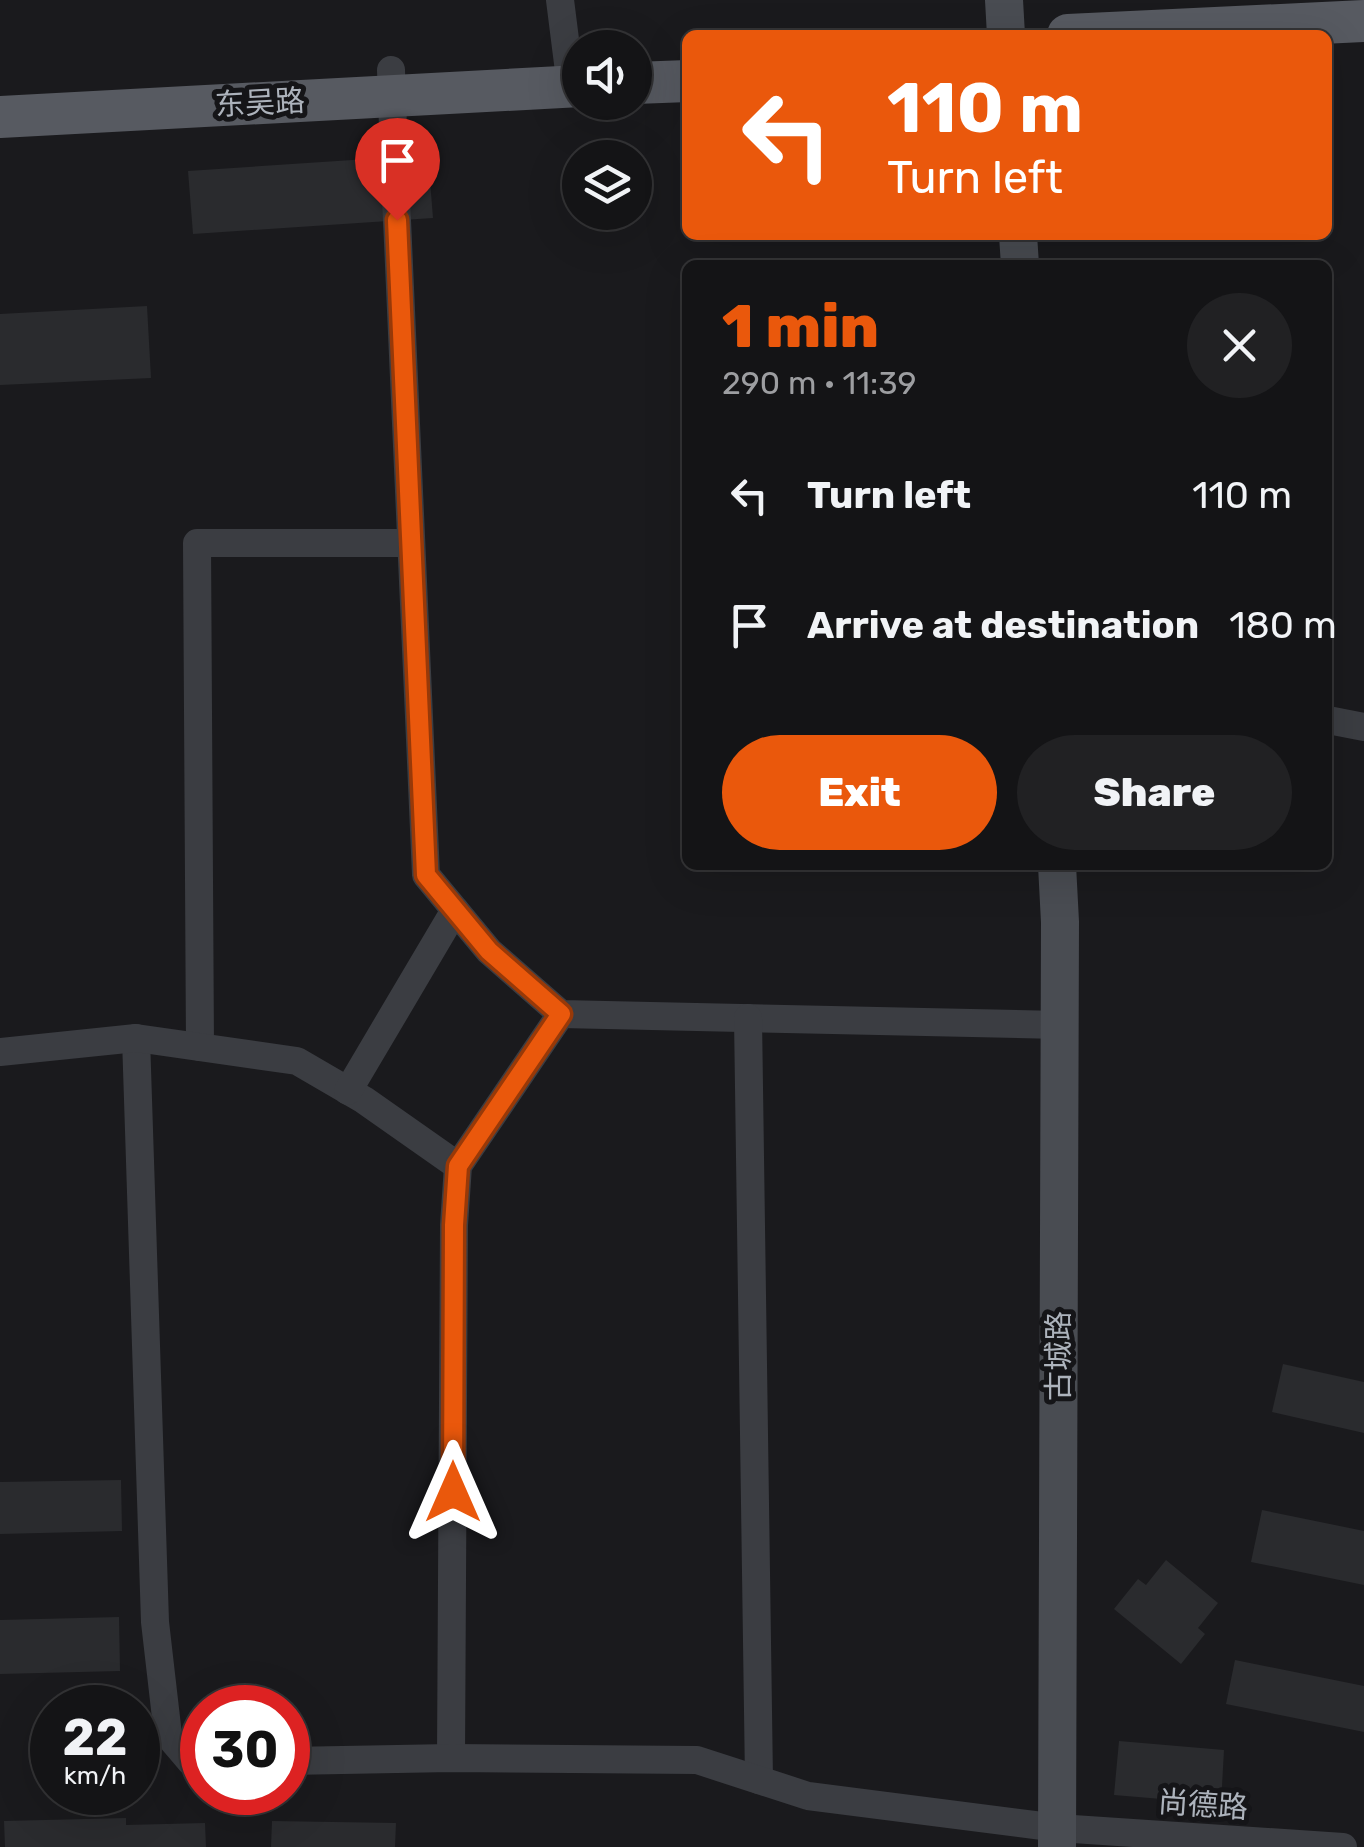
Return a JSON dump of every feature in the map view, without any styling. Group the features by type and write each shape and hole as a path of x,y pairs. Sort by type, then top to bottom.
{"main road":[{"path":"1182,30 1364,22"},
{"path":"1332,48 1364,47"},
{"path":"652,57 682,55"},
{"name":"东吴路","path":"0,91 391,83 562,75"},
{"path":"652,82 682,80"},
{"name":"东吴路","path":"0,117 391,83"}],"street":[{"path":"560,0 566,30"},
{"path":"1004,0 1006,30"},
{"path":"391,83 394,156"},
{"path":"397,220 426,875 489,951 561,1014 1060,1025"},
{"path":"200,1047 198,544 411,543"},
{"path":"1332,721 1364,727"},
{"name":"古城路","path":"1057,870 1058,1838"},
{"path":"348,1091 455,910"},
{"path":"452,1758 454,1244 458,1166 561,1014"},
{"path":"748,1018 759,1780"},
{"path":"136,1038 155,1622 168,1735 180,1749"},
{"path":"0,1052 136,1038 296,1061 348,1091 458,1166"},
{"name":"尚德路","path":"310,1760 697,1760 808,1796 1058,1838 1343,1847"}],"building":[{"path":"428,155 433,218 193,234 188,171"},
{"path":"147,306 151,378 0,385 0,314"},
{"path":"1283,1364 1364,1382 1364,1433 1272,1412"},
{"path":"121,1480 122,1531 0,1534 0,1482"},
{"path":"1262,1510 1364,1531 1364,1585 1251,1562"},
{"path":"1166,1560 1218,1603 1198,1628 1205,1634 1181,1664 1114,1609 1138,1579 1146,1585"},
{"path":"119,1617 120,1671 0,1674 0,1620"},
{"path":"1235,1660 1364,1686 1364,1732 1226,1704"},
{"path":"1119,1741 1224,1750 1221,1804 1114,1795"},
{"path":"126,1818 126,1825 205,1823 206,1847 5,1847 4,1821"},
{"path":"272,1821 396,1823 395,1847 271,1847"}],"tunnel":[{"path":"394,156 397,220"}],"route":[{"path":"397,220 426,875 489,951 561,1014 458,1166 454,1225 453,1492"}]}
